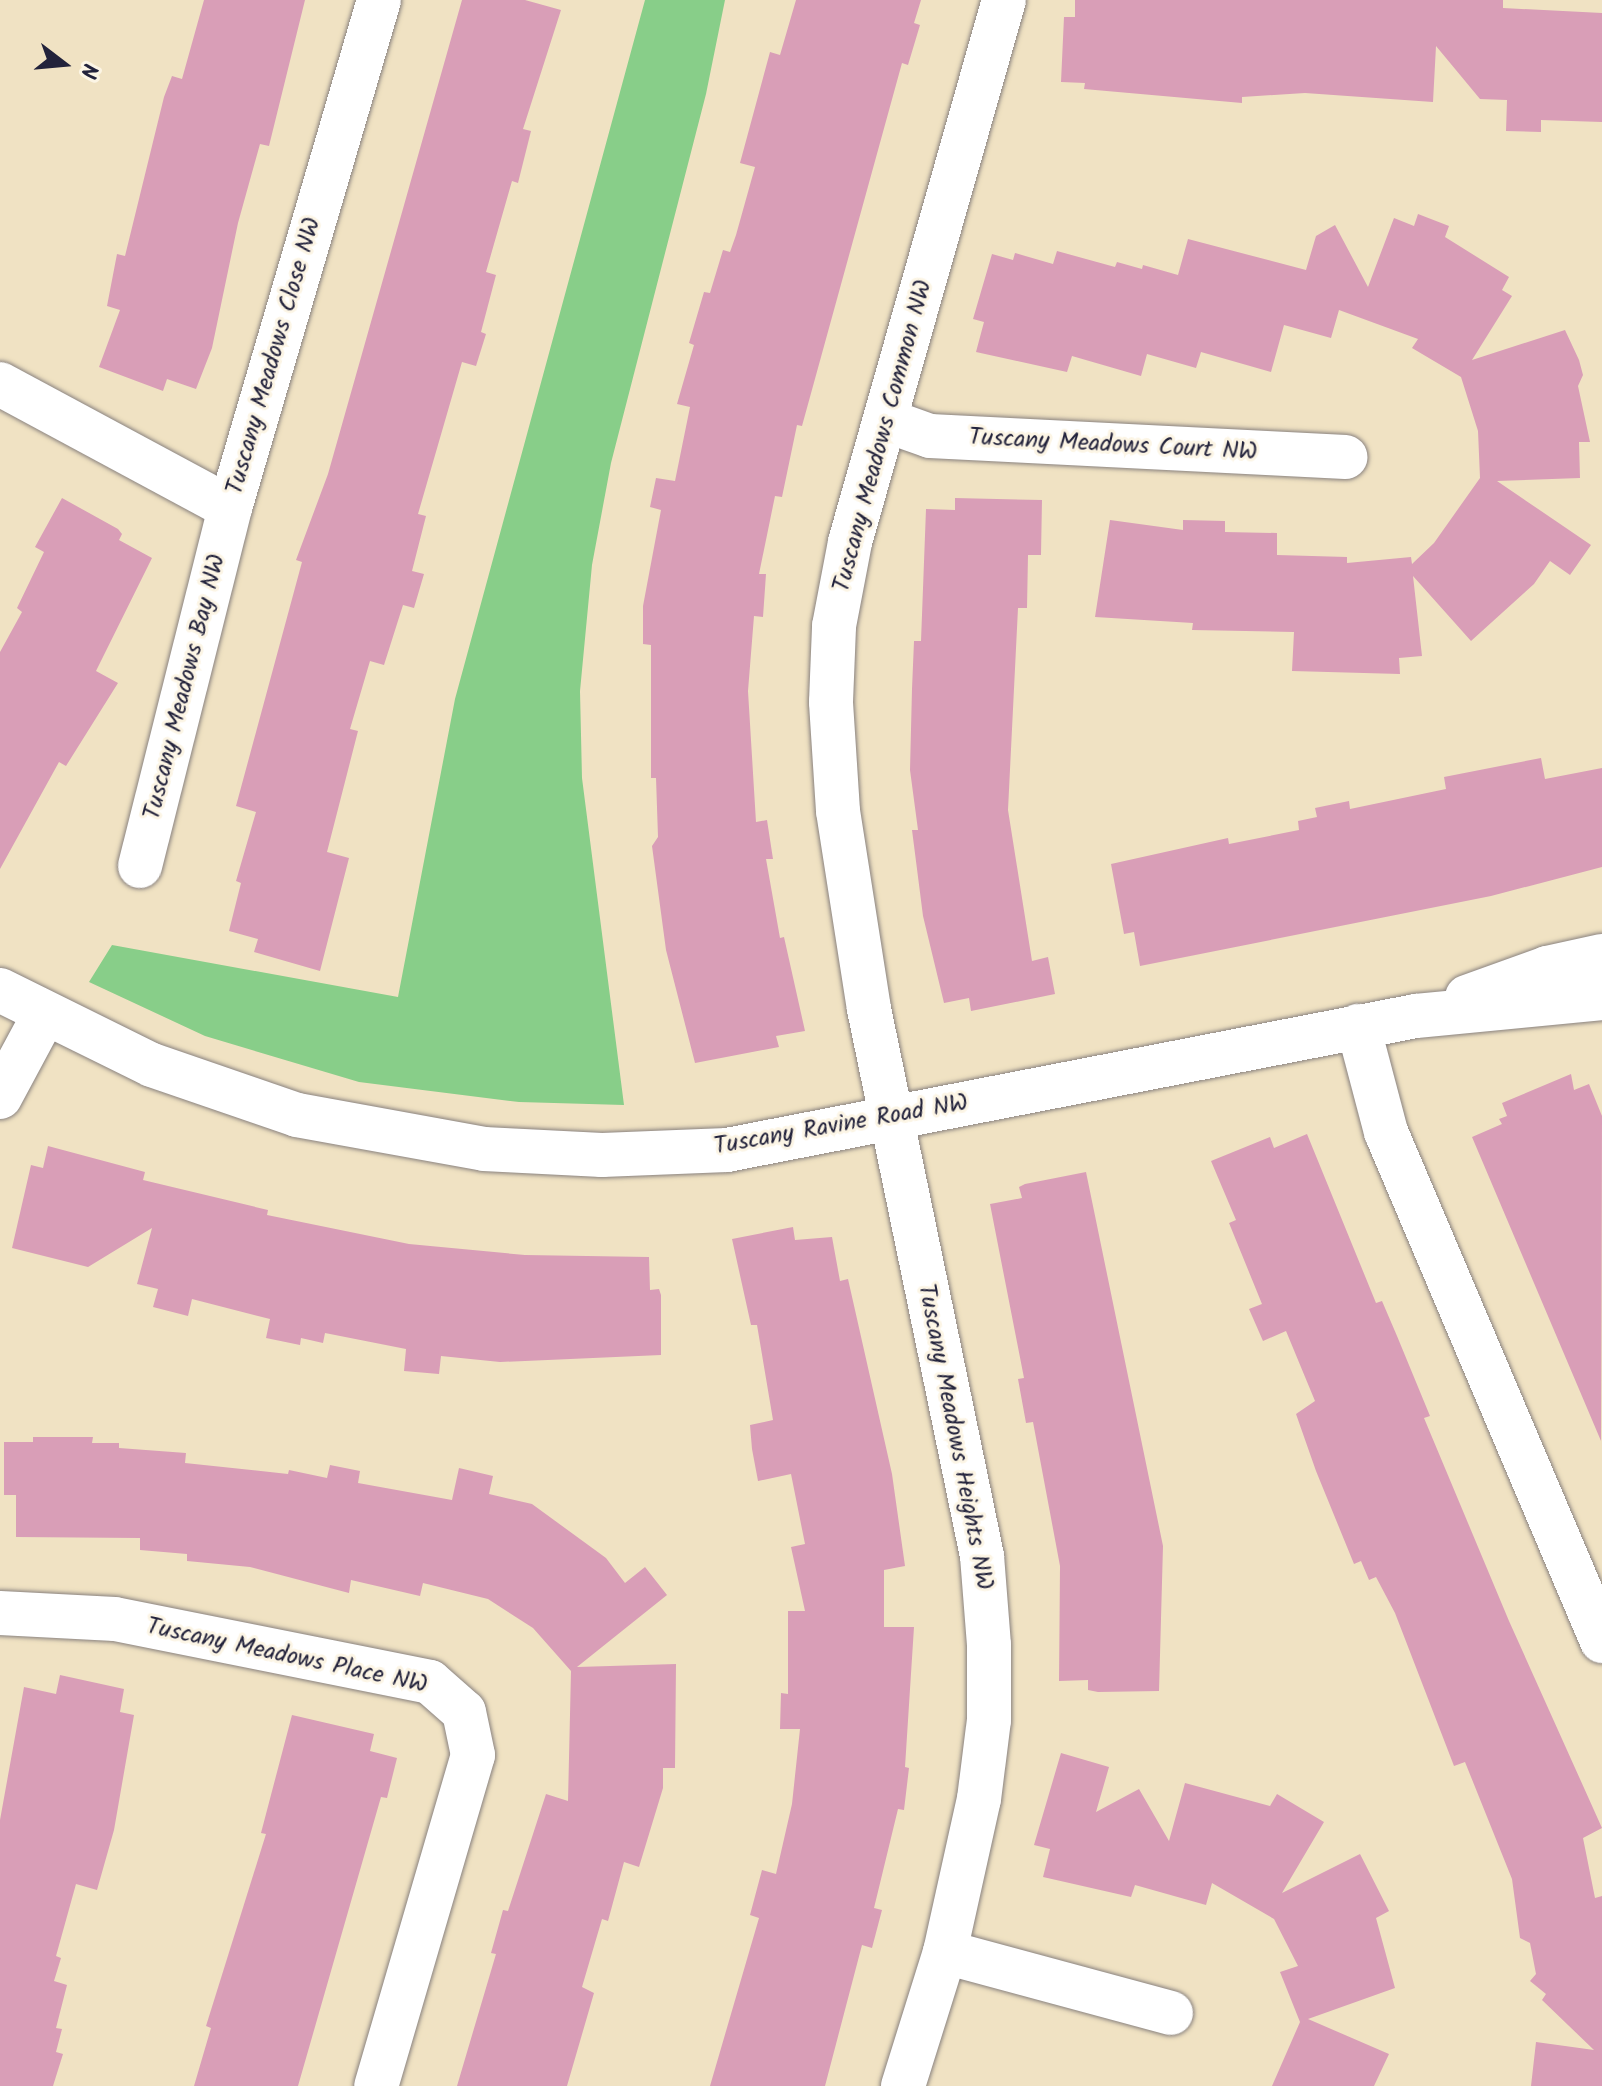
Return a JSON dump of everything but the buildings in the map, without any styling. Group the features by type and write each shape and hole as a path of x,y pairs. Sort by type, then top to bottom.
{"street":[{"name":"Tuscany Meadows Close NW","path":"0,384 230,508 379,0"},
{"name":"Tuscany Meadows Common NW","path":"892,1117 838,811 831,702 840,598 885,420 1004,0"},
{"name":"Tuscany Meadows Court NW","path":"885,420 930,436 1345,457"},
{"name":"Tuscany Meadows Bay NW","path":"140,866 230,508"},
{"name":"Tuscany Ravine Road NW","path":"1416,1016 1547,968 1602,956"},
{"name":"Tuscany Ravine Road NW","path":"0,990 152,1065 232,1095 344,1125 484,1149 602,1155 727,1150 1358,1026 1416,1016 1602,998"},
{"path":"0,1097 45,1013"},
{"path":"1358,1026 1386,1132 1602,1641"},
{"name":"Tuscany Meadows Heights NW","path":"892,1117 982,1556 989,1645 989,1720 979,1799 945,1952 903,2086"},
{"name":"Tuscany Meadows Place NW","path":"0,1613 115,1619 430,1682 464,1712 473,1755 376,2086"},
{"path":"945,1952 1171,2013"}],"green space":[{"path":"645,0 725,0 706,94 611,463 592,565 580,691 582,778 624,1105 519,1102 359,1082 205,1036 89,982 112,945 398,997 455,699"}]}
